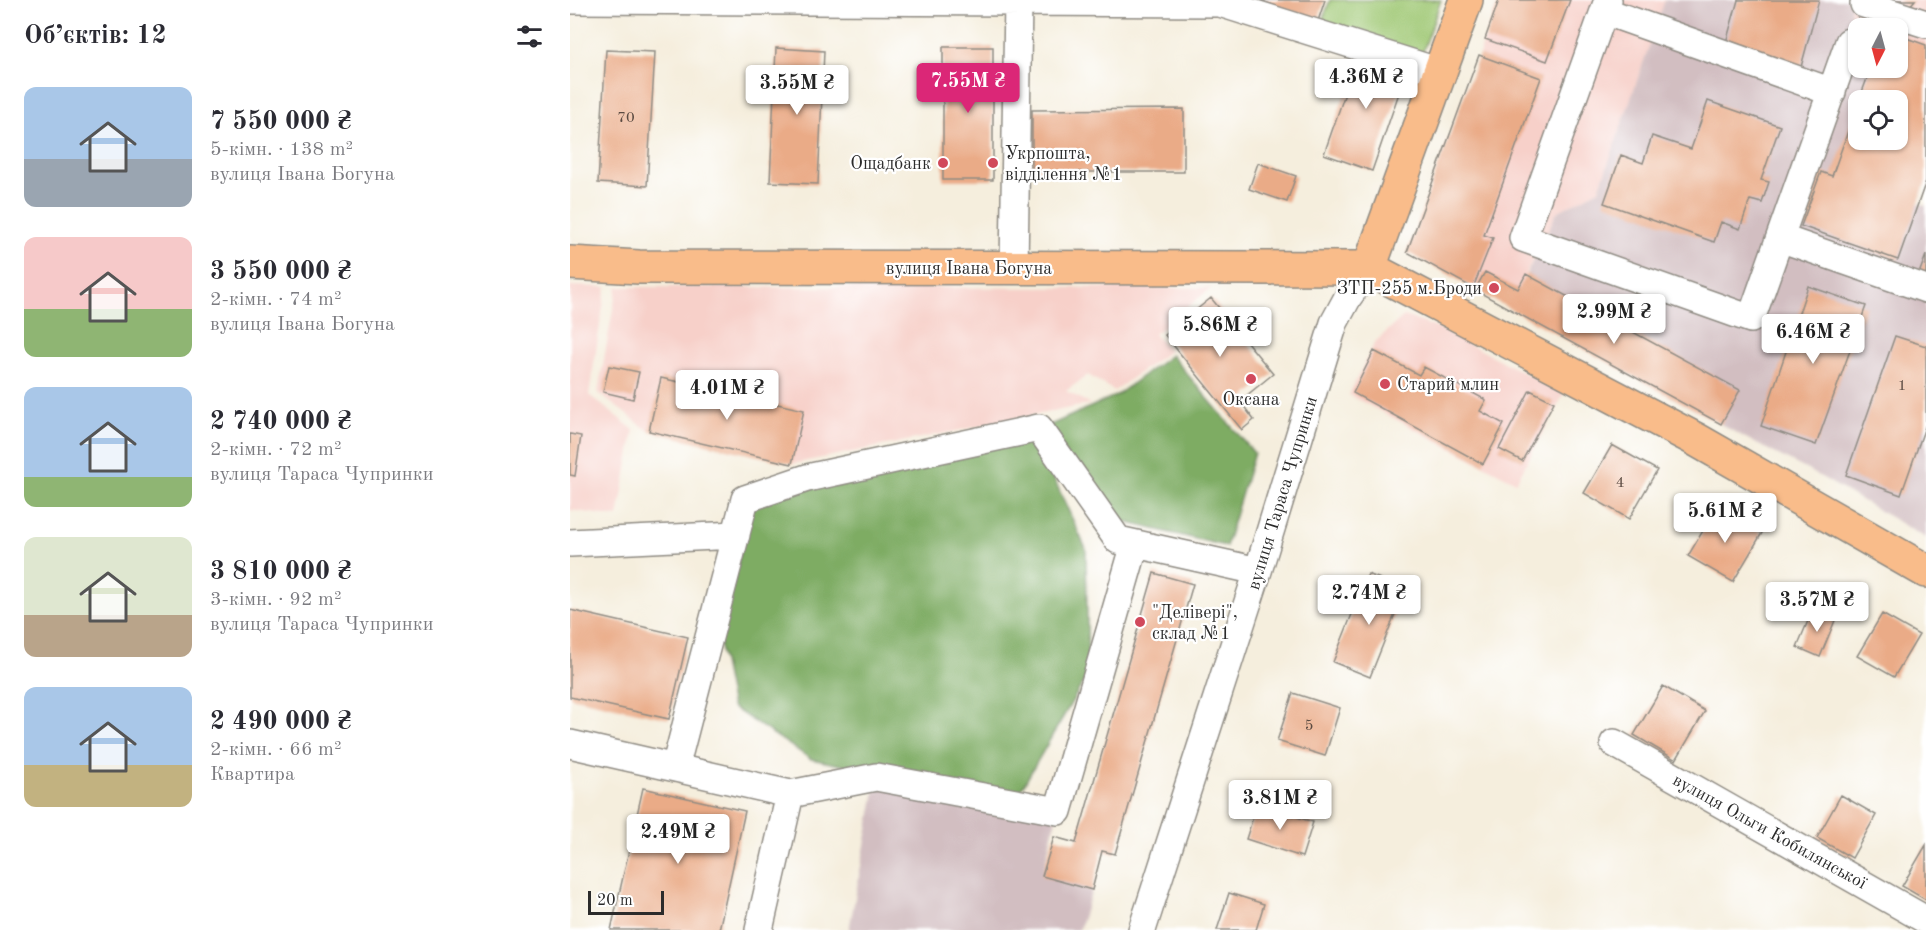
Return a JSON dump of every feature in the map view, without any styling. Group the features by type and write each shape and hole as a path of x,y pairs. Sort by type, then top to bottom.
{"main road":[{"path":"1466,0 1369,268 1695,439 1926,571"},
{"name":"вулиця Івана Богуна","path":"570,263 651,267 1369,268"}],"street":[{"path":"570,17 571,0 1220,3 1440,72"},
{"path":"1014,268 1018,2"},
{"path":"1864,4 1926,24"},
{"path":"1832,92 1606,5 1523,238 1751,319 1832,92 1848,45"},
{"path":"1780,238 1926,289"},
{"name":"вулиця Тараса Чупринки","path":"1142,930 1258,571 1334,323 1348,297 1369,268"},
{"path":"675,768 745,499 807,478 1039,428 1118,540 1258,571"},
{"path":"570,543 735,536"},
{"path":"570,744 790,794 876,777 1058,811 1135,544"},
{"name":"вулиця Ольги Кобилянської","path":"1614,743 1921,922"},
{"path":"759,930 790,794"}],"shaded area":[{"path":"1499,0 1665,0 1599,190 1557,212 1518,289 1502,304 1407,252"},
{"path":"1665,0 1851,0 1850,17 1853,18 1848,18 1848,78 1908,78 1908,39 1926,45 1926,181 1918,203 1926,206 1926,538 1823,478 1502,304 1512,286 1519,289 1557,212 1599,190"},
{"path":"1851,0 1926,0 1926,45 1908,39 1908,18 1850,17"},
{"path":"570,286 606,287 589,395 634,430 618,517 570,510"},
{"path":"617,287 1211,288 1154,334 1169,351 1114,391 1088,375 1066,391 1090,404 792,464 804,410 661,378 649,431 598,393"},
{"path":"1404,316 1443,330 1564,394 1516,482 1349,395 1375,342"},
{"path":"877,781 1057,814 1042,876 1092,890 1079,930 849,930"}],"green space":[{"path":"1330,0 1441,0 1421,57 1322,22"},
{"path":"1171,355 1254,453 1226,546 1112,519 1046,427 1117,395"},
{"path":"1035,437 1086,549 1088,674 1015,800 811,759 732,707 719,642 751,507 808,486"}],"building":[{"path":"1259,0 1325,0 1318,21"},
{"path":"1499,0 1570,0 1547,61 1485,39"},
{"path":"1738,0 1819,0 1801,67 1725,46"},
{"path":"1898,0 1915,0 1908,8"},
{"path":"1908,39 1926,45 1926,181 1898,260 1801,226 1821,172 1832,176 1848,131 1848,150 1908,150 1908,90 1863,90 1867,78 1908,78"},
{"path":"943,47 993,47 993,180 943,180"},
{"path":"776,48 824,51 818,184 770,182"},
{"path":"606,50 655,52 647,186 598,183"},
{"path":"1360,50 1408,67 1372,171 1324,154"},
{"path":"1479,55 1541,78 1484,235 1493,238 1473,288 1407,252"},
{"path":"1708,101 1780,126 1761,180 1769,182 1762,203 1750,200 1740,229 1721,222 1714,242 1604,203 1621,155 1643,163 1652,136 1691,149"},
{"path":"1184,109 1184,172 1032,172 1032,110"},
{"path":"1258,163 1296,176 1287,202 1249,189"},
{"path":"1926,255 1926,282 1917,279"},
{"path":"1485,272 1518,289 1526,274 1740,390 1721,424 1475,290"},
{"path":"1808,286 1866,306 1816,445 1761,426"},
{"path":"1211,298 1273,374 1240,401 1254,420 1242,430 1165,335"},
{"path":"1895,336 1926,346 1926,424 1901,495 1846,475"},
{"path":"1374,351 1419,375 1424,367 1486,400 1480,411 1504,424 1483,464 1353,393"},
{"path":"609,366 639,372 633,399 603,392"},
{"path":"661,378 804,410 792,464 649,431"},
{"path":"1530,390 1554,402 1522,461 1499,449"},
{"path":"570,434 581,436 575,476 570,475"},
{"path":"1612,445 1657,470 1629,519 1584,493"},
{"path":"1717,507 1762,533 1733,582 1688,556"},
{"path":"1154,573 1193,584 1115,854 1102,851 1092,890 1042,876 1054,837 1076,843"},
{"path":"1368,574 1405,589 1370,677 1333,662"},
{"path":"1813,609 1836,618 1820,657 1797,647"},
{"path":"570,610 688,637 669,719 570,697"},
{"path":"1882,614 1919,635 1894,677 1857,656"},
{"path":"1663,686 1705,711 1676,760 1634,735"},
{"path":"1293,693 1340,708 1325,756 1277,741"},
{"path":"643,788 745,811 719,930 611,930"},
{"path":"1841,795 1876,815 1852,858 1817,838"},
{"path":"1257,805 1313,822 1302,857 1246,839"},
{"path":"1926,845 1926,900 1902,886"},
{"path":"1229,893 1264,904 1256,930 1217,930"}],"place":[{"name":"Ощадбанк","path":"943,163"},
{"name":"Укрпошта, відділення №1","path":"993,163"},
{"name":"ЗТП-255 м.Броди","path":"1494,288"},
{"name":"Оксана","path":"1251,379"},
{"name":"Старий млин","path":"1385,384"},
{"name":"\"Делівері\", склад №1","path":"1140,622"}]}
